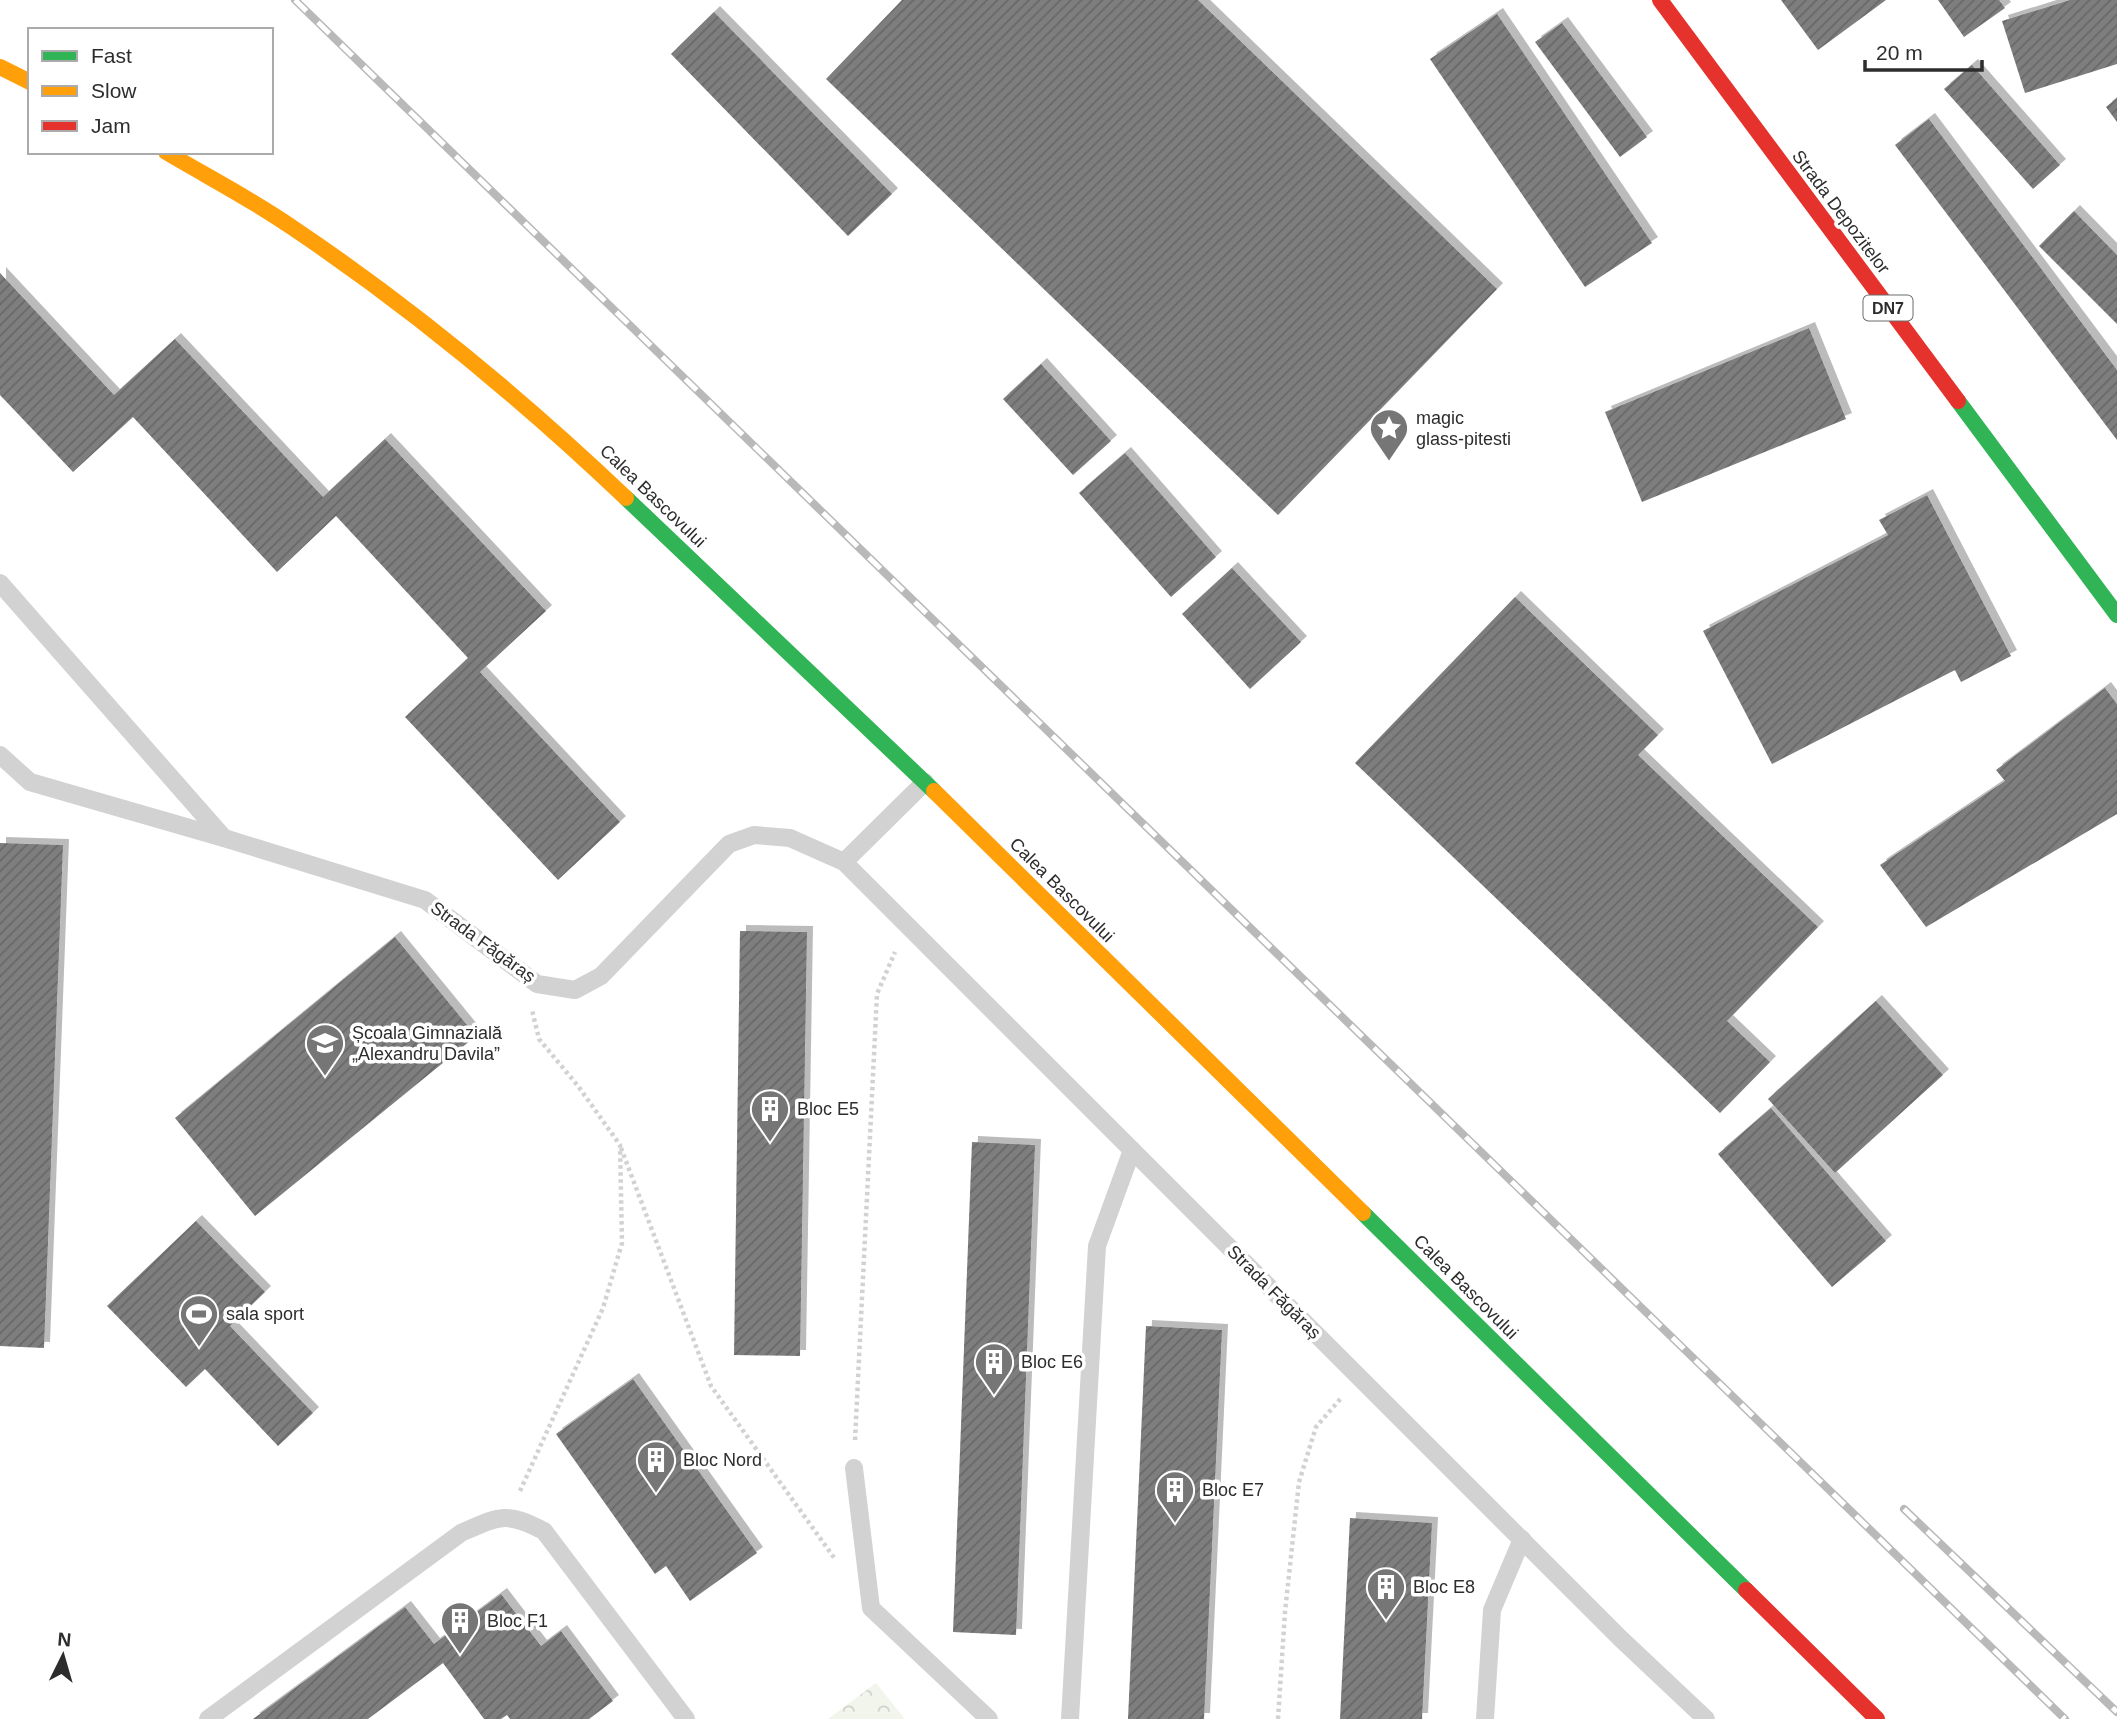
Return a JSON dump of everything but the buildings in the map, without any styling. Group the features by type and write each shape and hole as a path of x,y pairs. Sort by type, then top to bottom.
{"street":[{"name":"Strada Depozitelor","path":"1660,0 2117,615"},
{"path":"0,67 28,81"},
{"name":"Calea Bascovului","path":"169,154 292,227 414,315 553,429 925,782 1877,1719"}],"lane":[{"path":"0,583 224,838"},
{"name":"Strada Făgăraș","path":"0,755 30,782 425,900 537,984 575,990 601,976 729,844 754,835 790,838 844,862 1620,1638 1706,1719"},
{"path":"844,862 925,782"},
{"path":"1070,1719 1097,1246 1132,1150"},
{"path":"854,1468 871,1608 989,1719"},
{"path":"208,1719 461,1533 494,1518 520,1518 544,1531 686,1719"},
{"path":"1485,1719 1492,1610 1522,1539"}],"path":[{"path":"854,1468 877,994 907,925"},
{"path":"523,973 539,1039 578,1086 620,1145 711,1386 839,1564"},
{"path":"508,1518 603,1308 622,1243 620,1145"},
{"path":"1278,1719 1285,1612 1299,1482 1316,1427 1359,1377"}],"green space":[{"path":"876,1683 905,1719 828,1719"}],"railway":[{"path":"295,0 2065,1719"},
{"path":"1904,1509 2117,1712"}],"traffic: fast":[{"path":"1958,401 2117,615"},
{"path":"626,498 934,791"},
{"path":"1363,1213 1746,1590"}],"traffic: slow":[{"path":"0,67 28,81"},
{"path":"169,154 278,218 381,290 466,356 626,498"},
{"path":"934,791 1363,1213"}],"traffic: jam":[{"path":"1660,0 1958,401"},
{"path":"1746,1590 1877,1719"}],"place":[{"name":"magic glass-pitesti","path":"1389,462"},
{"name":"Școala Gimnazială „Alexandru Davila”","path":"325,1077"},
{"name":"Bloc E5","path":"770,1143"},
{"name":"sala sport","path":"199,1348"},
{"name":"Bloc E6","path":"994,1396"},
{"name":"Bloc Nord","path":"656,1494"},
{"name":"Bloc E7","path":"1175,1524"},
{"name":"Bloc E8","path":"1386,1621"},
{"name":"Bloc F1","path":"460,1655"}]}
